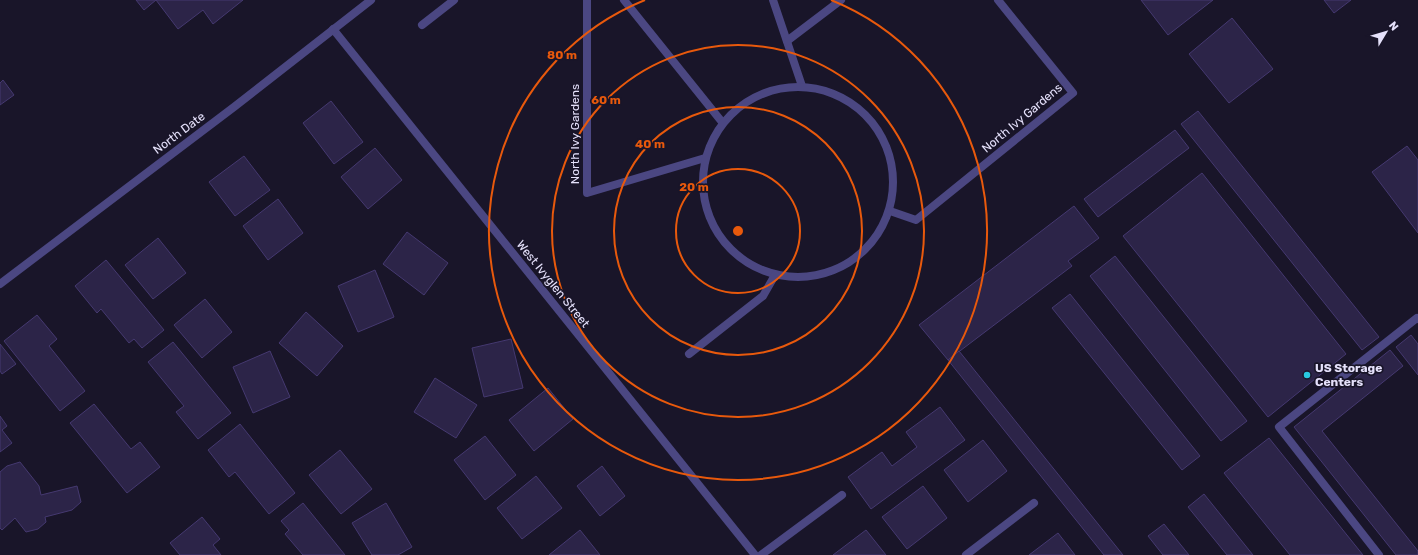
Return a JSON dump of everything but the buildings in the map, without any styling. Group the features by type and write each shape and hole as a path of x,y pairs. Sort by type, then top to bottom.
{"street":[{"name":"North Date","path":"0,284 371,0"},
{"path":"422,25 454,0"},
{"name":"North Ivy Gardens","path":"587,0 587,193 705,158"},
{"path":"624,0 722,122"},
{"path":"773,0 802,86"},
{"path":"787,41 841,0"},
{"name":"North Ivy Gardens","path":"890,211 916,220 1073,93 998,0"},
{"name":"West Ivyglen Street","path":"333,29 755,555"},
{"path":"802,86 830,91 856,106 876,127 890,153 894,182 890,211 877,237 858,258 832,272 804,278 775,275 747,263 724,243 709,217 702,188 705,158 712,139 722,122 744,102 771,89 802,86"},
{"path":"689,354 763,296 775,275"},
{"path":"1379,555 1279,427 1417,318 1418,319"},
{"path":"762,555 842,495"},
{"path":"966,555 1034,503"}],"place":[{"name":"US Storage Centers","path":"1307,375"}]}
